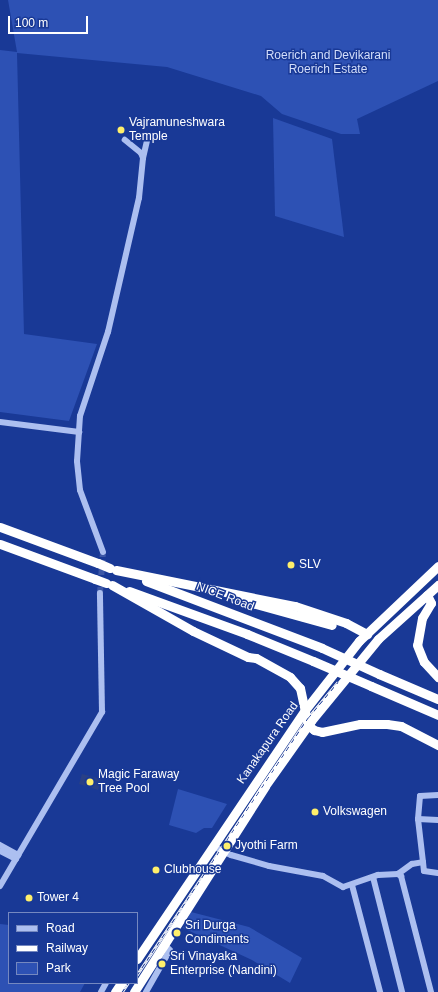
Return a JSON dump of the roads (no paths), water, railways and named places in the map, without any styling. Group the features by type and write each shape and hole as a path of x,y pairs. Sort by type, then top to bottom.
{"highway":[{"name":"NICE Road","path":"0,527 322,648 438,699"},
{"path":"0,544 248,634 438,715"},
{"name":"Kanakapura Road","path":"138,956 305,710 367,634 438,566"},
{"path":"113,569 295,606 346,622 351,627 367,634"},
{"path":"109,584 149,608 248,657 256,658 290,677 297,684 304,700 308,725 314,730 322,732 360,724 387,724 401,726 438,745"},
{"name":"Kanakapura Road","path":"134,992 224,851 308,725 378,638 438,585"},
{"path":"427,595 431,603 422,618 417,645 424,662 438,677"}],"street":[{"path":"104,552 76,472 80,416 108,332 139,198 143,158 148,137"},
{"path":"125,140 141,153 143,158"},
{"path":"0,422 79,432"},
{"path":"0,886 102,712 100,593"},
{"path":"438,795 422,794 420,796 418,818 424,871 438,873"},
{"path":"418,818 438,820"},
{"path":"0,845 17,857"},
{"path":"212,846 269,866 323,876 343,887 372,877 393,872 398,874 401,876 431,992"},
{"path":"0,851 17,857"},
{"path":"398,874 412,864 423,862"},
{"path":"372,877 402,992"},
{"path":"352,885 380,992"},
{"path":"146,992 170,950 164,945"}],"tunnel":[{"path":"100,593 103,552"}],"railway":[{"path":"138,973 308,718 338,682"},
{"path":"122,992 127,984"}],"place":[{"name":"Vajramuneshwara Temple","path":"121,130"},
{"name":"SLV","path":"291,565"},
{"name":"Magic Faraway Tree Pool","path":"90,782"},
{"name":"Volkswagen","path":"315,812"},
{"name":"Jyothi Farm","path":"227,846"},
{"name":"Clubhouse","path":"156,870"},
{"name":"Tower 4","path":"29,898"},
{"name":"Sri Durga Condiments","path":"177,933"},
{"name":"Sri Vinayaka Enterprise (Nandini)","path":"162,964"}],"park label":[{"name":"Roerich and Devikarani Roerich Estate","path":"328,63"}]}
